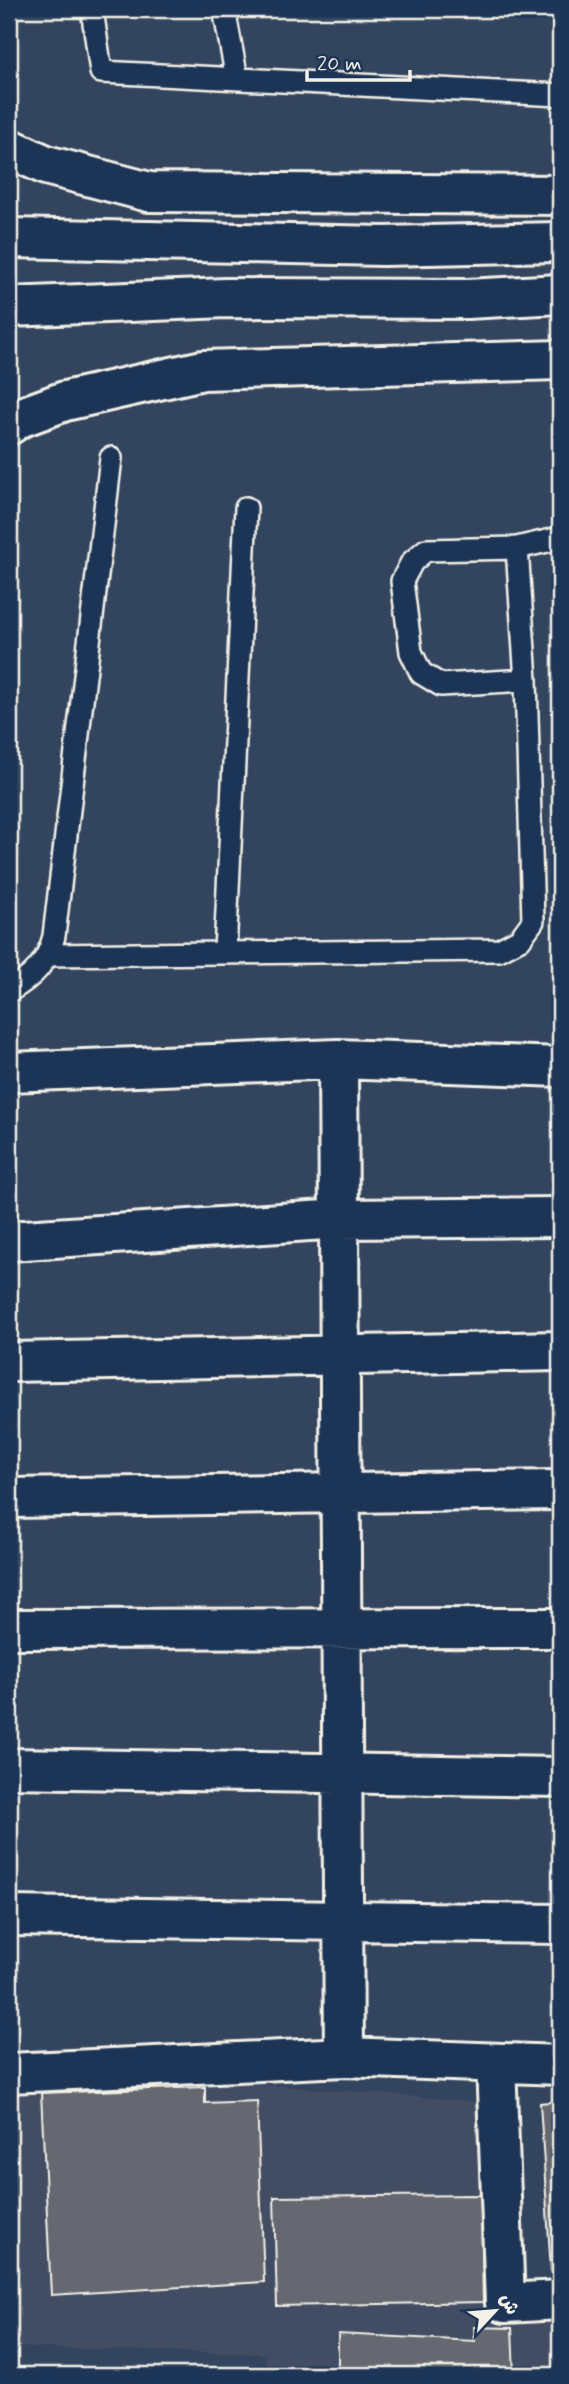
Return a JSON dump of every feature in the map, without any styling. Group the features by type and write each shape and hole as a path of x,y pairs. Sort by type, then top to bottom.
{"main road":[{"path":"9,148 46,165 149,192 560,195"},
{"path":"9,238 383,246 560,242"},
{"path":"9,307 226,298 467,299 560,294"},
{"path":"9,425 19,418 65,401 203,370 560,360"},
{"path":"9,1072 338,1059 560,1067"},
{"path":"338,1059 344,2057"},
{"path":"9,1241 340,1219 560,1217"},
{"path":"9,1362 560,1351"},
{"path":"9,1498 560,1490"},
{"path":"9,1629 343,1626 560,1628"},
{"path":"9,1768 560,1777"},
{"path":"9,1916 560,1923"},
{"path":"9,2073 344,2057 560,2066"},
{"path":"496,2063 505,2303 560,2300"}],"lane":[{"path":"92,9 102,72 560,95"},
{"path":"224,9 237,79"},
{"path":"9,991 33,974 49,955 111,458"},
{"path":"225,953 246,508"},
{"path":"526,680 441,685 421,673 411,652 402,581 412,562 426,550 517,548 560,538"},
{"path":"49,955 499,950 520,939 533,921 526,680 517,548"}],"shaded area":[{"path":"232,2082 481,2102 494,2313 560,2314 560,2375 268,2375 265,2354 9,2347 9,2083"}],"building":[{"path":"205,2087 205,2103 257,2101 264,2282 51,2295 41,2093"},
{"path":"560,2101 560,2270 551,2271 540,2103"},
{"path":"481,2195 483,2302 277,2306 274,2197"},
{"path":"474,2327 512,2328 514,2375 338,2375 338,2334 475,2341"}]}
